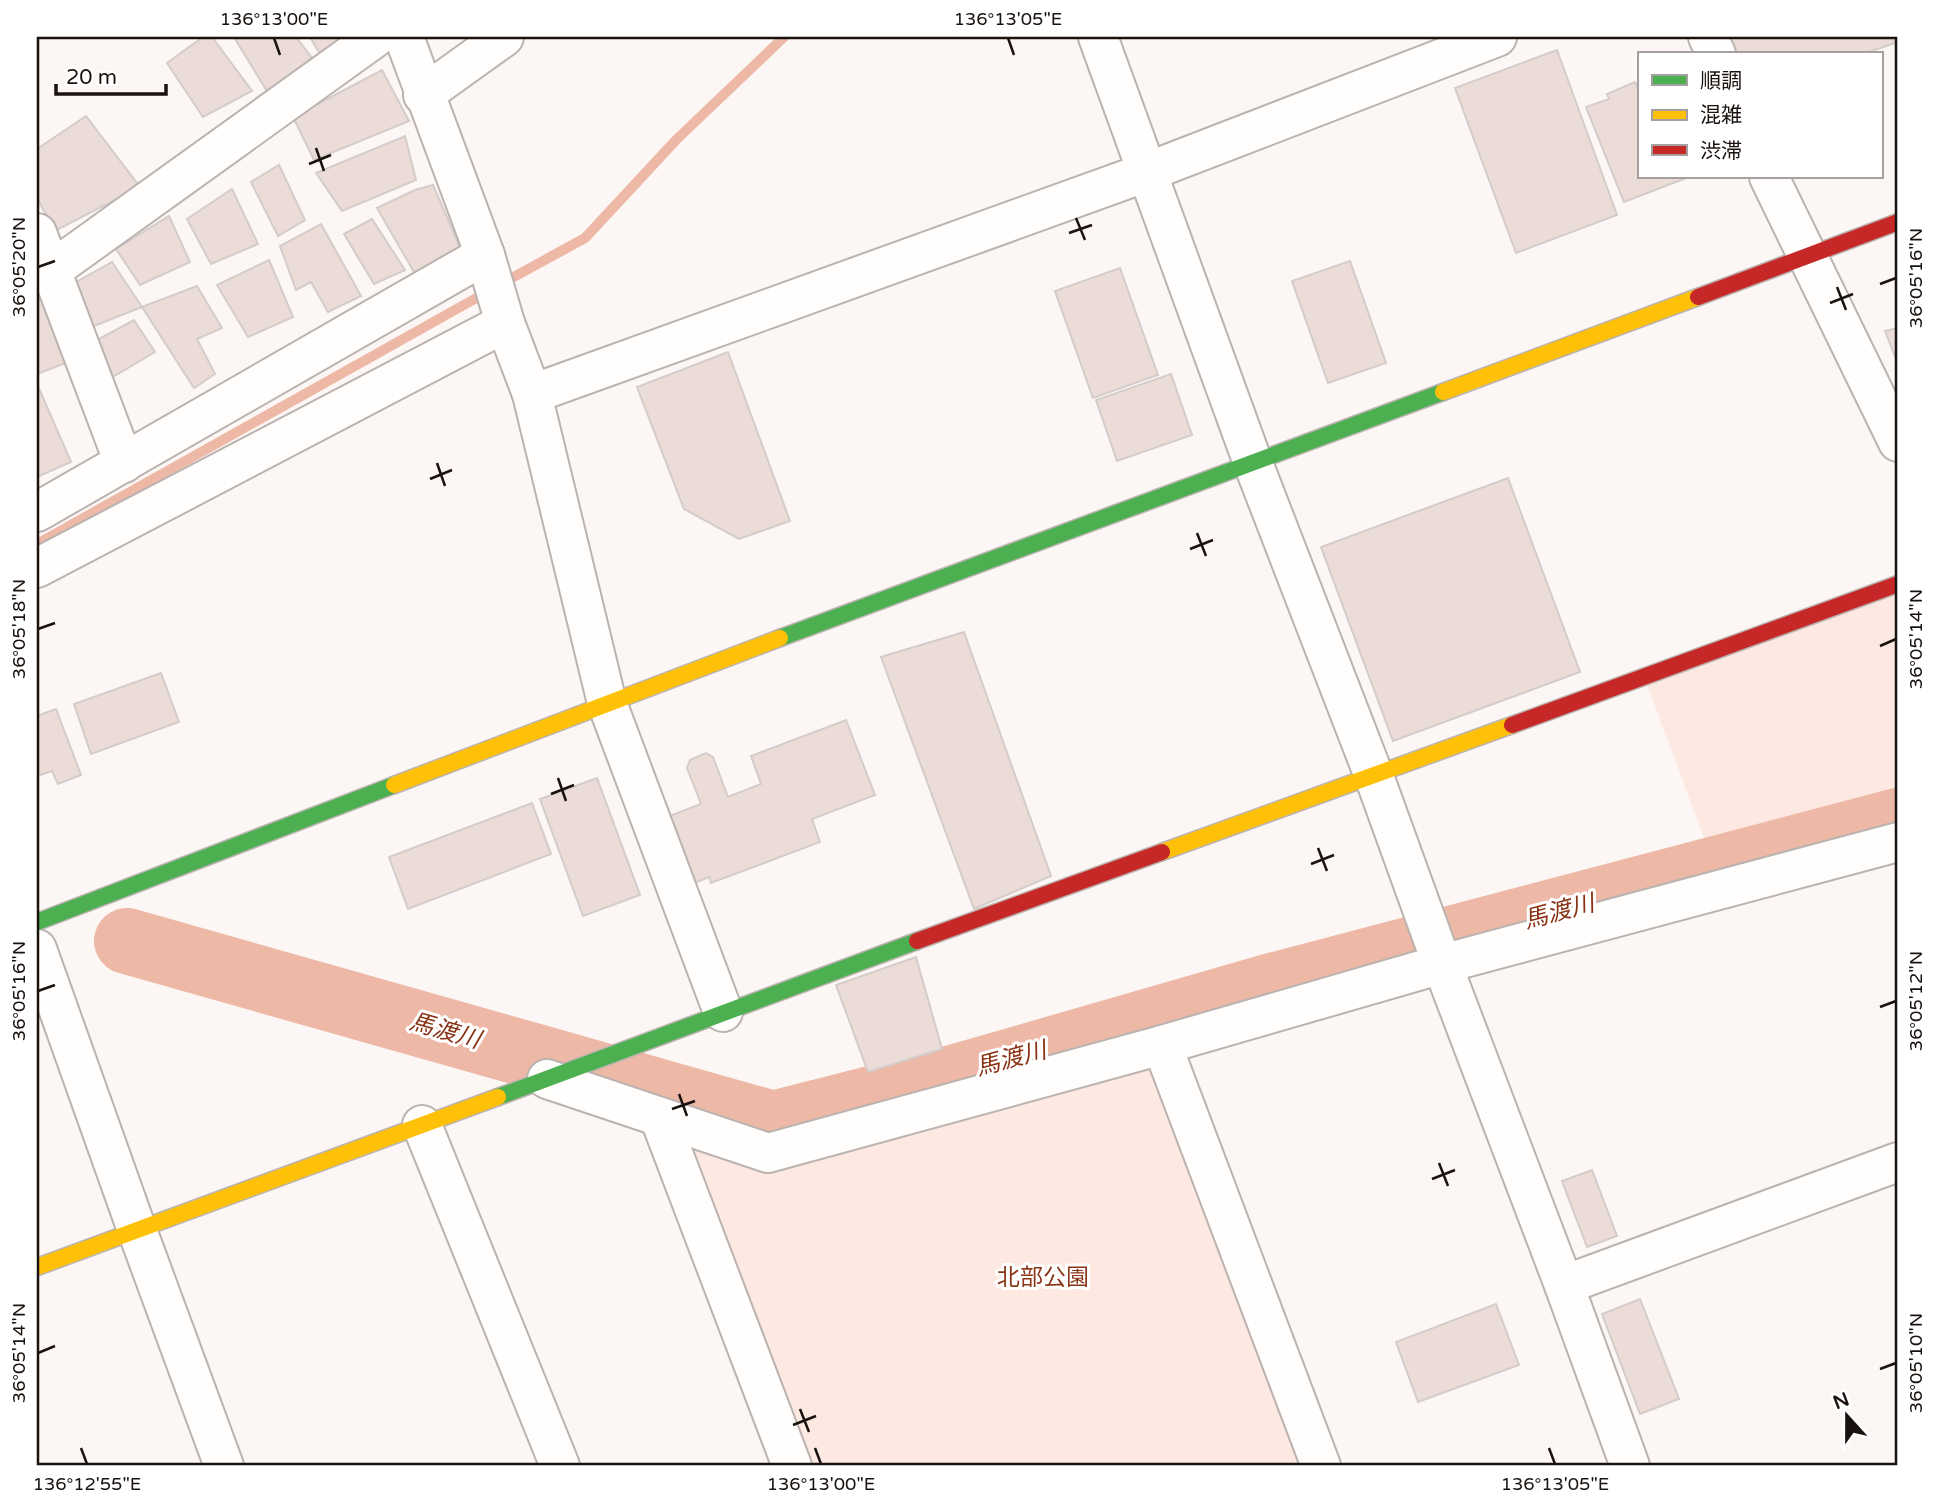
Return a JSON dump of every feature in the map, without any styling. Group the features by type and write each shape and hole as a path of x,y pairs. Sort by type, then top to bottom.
{"street":[{"path":"52,270 376,37"},
{"path":"404,37 423,95 485,255 505,323 532,394 607,703 723,1012"},
{"path":"423,95 504,37"},
{"path":"1098,37 1253,463 1374,776 1630,1466"},
{"path":"532,394 1147,172 1497,37"},
{"path":"1770,178 1898,442"},
{"path":"37,922 607,703 1898,222"},
{"path":"37,233 124,463"},
{"path":"37,512 485,255"},
{"path":"37,568 505,323"},
{"path":"37,1267 723,1012 1898,584"},
{"path":"547,1079 768,1153 1162,1045 1442,964 1898,842"},
{"path":"37,949 224,1466"},
{"path":"1162,1045 1321,1466"},
{"path":"660,1119 792,1466"},
{"path":"422,1125 560,1466"},
{"path":"1564,1284 1898,1162"}],"green space":[{"path":"1898,586 1898,815 1712,859 1646,682"},
{"name":"北部公園","path":"1158,1053 1315,1466 794,1466 665,1123 768,1157"}],"building":[{"path":"203,37 212,37 252,91 203,117 167,63"},
{"path":"234,37 296,37 312,58 268,93"},
{"path":"310,37 355,37 323,59"},
{"path":"1702,37 1898,37 1898,42 1869,52 1707,52"},
{"path":"1557,50 1617,215 1516,253 1455,88"},
{"path":"382,70 409,121 314,160 293,117"},
{"path":"1635,82 1638,88 1638,178 1686,178 1624,202 1586,107 1609,99 1607,94"},
{"path":"86,116 140,187 55,231 37,198 37,149"},
{"path":"405,136 416,180 342,211 316,173"},
{"path":"279,165 305,220 278,236 251,182"},
{"path":"433,185 463,254 418,279 377,208 415,190"},
{"path":"232,189 258,244 211,264 187,219"},
{"path":"169,216 190,262 140,285 116,249"},
{"path":"372,219 405,270 374,284 344,234"},
{"path":"321,224 361,296 328,312 311,282 296,290 280,246"},
{"path":"269,260 293,317 248,337 217,285"},
{"path":"1350,261 1386,363 1328,383 1292,281"},
{"path":"112,262 142,307 84,330 69,286"},
{"path":"1120,268 1158,375 1093,398 1055,291"},
{"path":"197,286 222,328 197,339 215,374 194,388 142,307"},
{"path":"37,288 66,363 37,374"},
{"path":"134,320 155,352 104,382 86,346"},
{"path":"1898,328 1898,364 1885,331"},
{"path":"728,352 790,521 739,539 684,509 637,387"},
{"path":"1171,374 1192,435 1117,461 1096,400"},
{"path":"37,384 71,462 37,477"},
{"path":"1508,478 1580,672 1393,741 1321,547"},
{"path":"964,632 1051,876 974,909 881,657"},
{"path":"161,673 179,722 91,754 74,704"},
{"path":"56,709 81,775 58,784 52,771 37,776 37,716"},
{"path":"846,720 875,795 812,819 820,842 711,883 709,877 692,884 667,817 701,804 687,768 690,760 706,753 713,757 728,797 761,784 751,756"},
{"path":"597,778 640,895 583,916 540,799"},
{"path":"532,803 551,854 408,909 389,857"},
{"path":"916,957 942,1049 868,1072 836,985"},
{"path":"1592,1170 1617,1236 1587,1247 1562,1181"},
{"path":"1640,1299 1679,1399 1640,1414 1602,1314"},
{"path":"1496,1304 1519,1365 1418,1402 1396,1342"}],"waterway":[{"path":"501,284 585,238 677,139 784,37"},
{"path":"37,544 487,292"},
{"name":"馬渡川","path":"127,941 773,1124 946,1080 1272,986 1898,821"}],"traffic: fast":[{"path":"780,638 1443,392"},
{"path":"37,922 394,785"},
{"path":"498,1097 917,941"}],"traffic: slow":[{"path":"1443,392 1698,297"},
{"path":"394,785 780,638"},
{"path":"1162,852 1512,725"},
{"path":"37,1267 498,1097"}],"traffic: jam":[{"path":"1698,297 1898,222"},
{"path":"1512,725 1898,584"},
{"path":"917,941 1162,852"}]}
